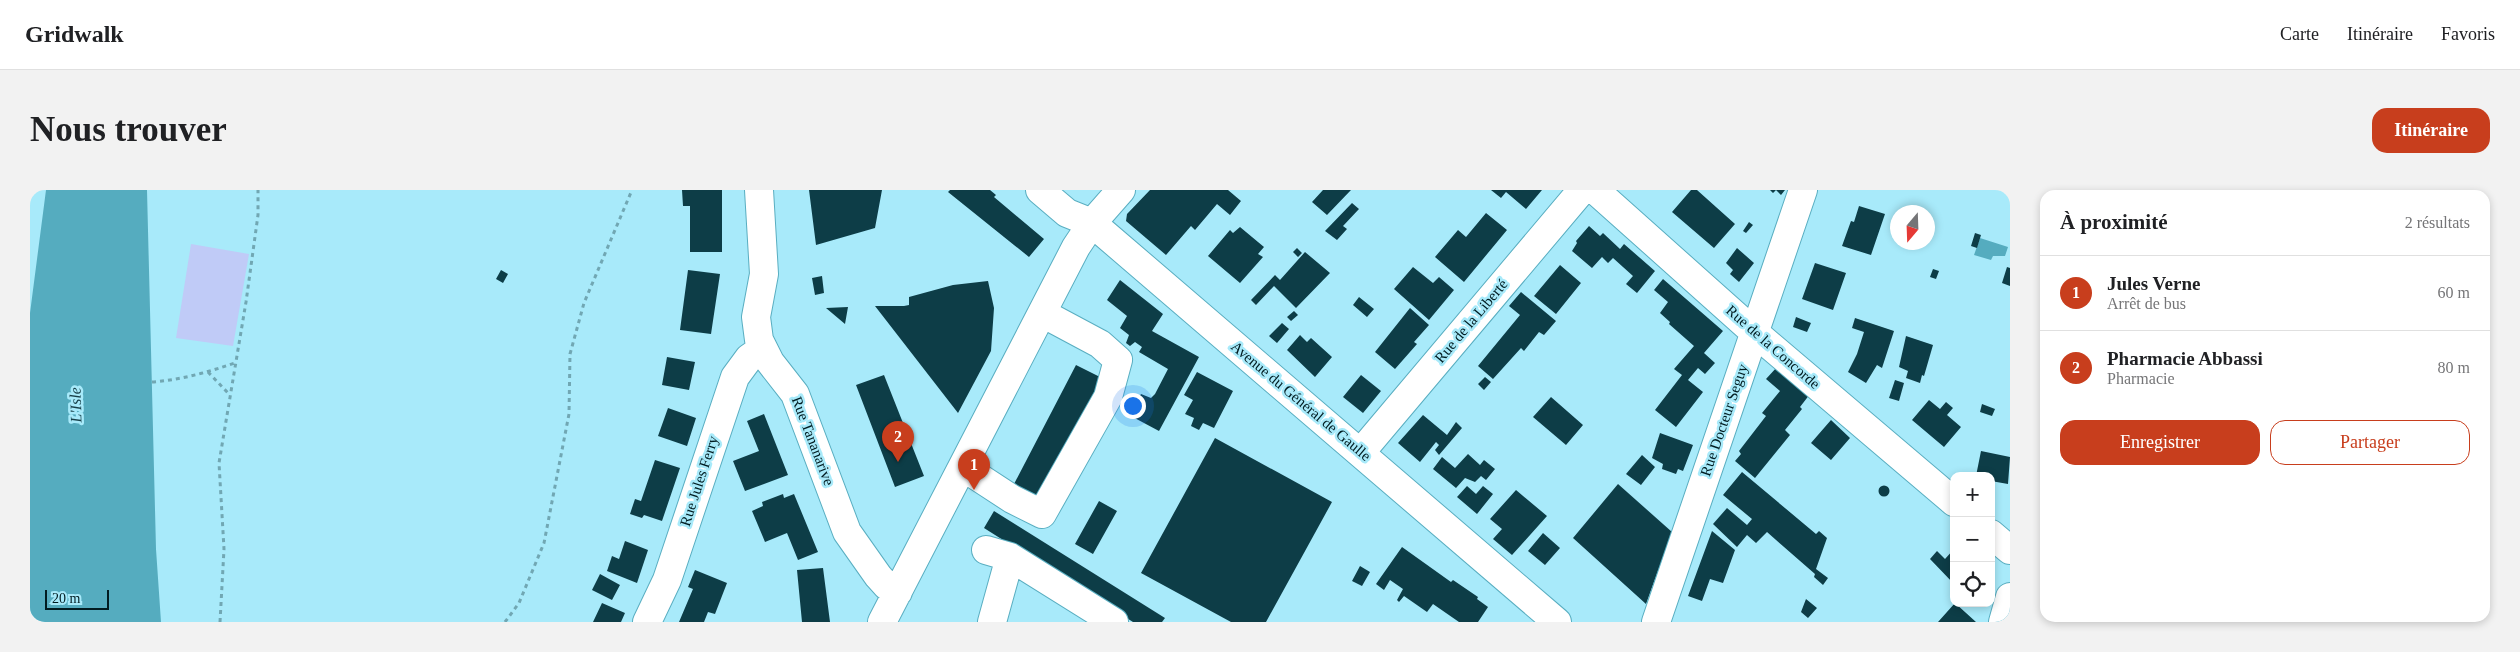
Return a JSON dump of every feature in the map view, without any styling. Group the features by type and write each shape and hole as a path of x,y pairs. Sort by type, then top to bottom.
{"street":[{"name":"Rue Tananarive","path":"759,190 764,274 756,317 762,349 795,394 847,532 878,576 887,586 898,592"},
{"name":"Avenue du Général de Gaulle","path":"1040,190 1067,213 1092,223 1557,622"},
{"path":"1066,190 1077,199 1092,223"},
{"path":"882,622 1076,247 1092,223 1121,190"},
{"name":"Rue de la Liberté","path":"1361,452 1582,190"},
{"name":"Rue de la Concorde","path":"1595,190 1754,332 1950,499"},
{"name":"Rue Docteur Seguy","path":"1656,622 1803,190"},
{"path":"963,467 1012,499 1042,514 1108,397 1118,360 1100,344 1042,313"},
{"name":"Rue Jules Ferry","path":"647,622 667,580 735,377 749,358 762,349"},
{"path":"1995,537 2010,550"},
{"path":"992,622 998,553 1083,613 1114,622"},
{"path":"2003,622 2010,597"}],"path":[{"path":"220,622 224,549 219,463 258,215 258,190"},
{"path":"505,622 519,603 544,543 570,414 570,354 584,303 632,190"},
{"path":"152,382 208,372 236,363"},
{"path":"208,372 230,395"}],"shaded area":[{"path":"191,244 249,254 233,346 176,338"}],"water":[{"name":"L'Isle","path":"46,190 147,190 156,549 161,622 30,622 30,313"},
{"path":"1980,238 2008,247 2005,256 1993,256 1991,260 1974,255"}],"building":[{"path":"682,190 722,190 722,252 690,252 690,206 683,206"},
{"path":"809,190 882,190 875,228 816,245"},
{"path":"950,190 990,190 996,195 994,197 1044,239 1029,257 948,192"},
{"path":"1150,190 1228,190 1241,201 1230,215 1217,204 1195,230 1191,226 1166,255 1126,221 1127,214"},
{"path":"1323,190 1351,190 1327,215 1312,202"},
{"path":"1491,190 1542,190 1526,209 1506,192 1501,198"},
{"path":"1691,190 1697,190 1735,224 1714,248 1672,212"},
{"path":"1776,190 1785,190 1781,195"},
{"path":"1352,203 1359,209 1343,226 1347,229 1337,240 1325,231"},
{"path":"1859,206 1885,214 1871,255 1842,246 1851,221 1854,222"},
{"path":"1486,213 1507,230 1464,282 1435,257 1458,230 1466,237"},
{"path":"1749,222 1753,225 1746,233 1743,231"},
{"path":"1589,226 1600,236 1603,233 1620,249 1624,244 1655,271 1637,293 1626,284 1633,276 1613,258 1608,263 1602,257 1592,268 1572,251 1577,243 1576,241"},
{"path":"1240,227 1264,247 1258,254 1263,257 1240,283 1208,256 1230,230 1233,233"},
{"path":"1975,233 1981,235 1977,248 1971,246"},
{"path":"1297,248 1302,253 1298,257 1293,252"},
{"path":"1737,248 1754,263 1739,282 1730,274 1733,270 1726,263"},
{"path":"1305,252 1330,273 1296,308 1274,286 1256,305 1251,300 1275,275 1280,280"},
{"path":"1815,263 1846,273 1833,310 1802,299"},
{"path":"1560,265 1581,283 1556,314 1534,296"},
{"path":"1413,267 1433,283 1439,277 1454,290 1429,320 1394,289"},
{"path":"2007,267 2010,268 2010,286 2002,283"},
{"path":"1933,269 1939,271 1936,279 1930,277"},
{"path":"501,270 508,274 503,283 496,279"},
{"path":"688,270 720,274 711,334 680,330"},
{"path":"822,276 824,293 815,295 812,278"},
{"path":"1663,279 1723,331 1704,353 1715,363 1705,374 1698,368 1688,380 1703,392 1676,427 1655,410 1682,375 1674,369 1694,346 1669,324 1670,322 1660,313 1668,302 1654,290"},
{"path":"1120,280 1163,314 1152,331 1199,357 1159,431 1129,415 1141,394 1151,398 1155,394 1168,369 1139,352 1142,347 1135,342 1130,346 1126,343 1129,335 1120,328 1127,316 1107,300"},
{"path":"988,281 994,308 991,351 958,413 875,306 909,305 909,297 953,285"},
{"path":"1521,292 1556,321 1544,335 1539,332 1524,351 1521,348 1493,379 1478,366 1520,315 1509,306"},
{"path":"1359,297 1374,309 1367,317 1353,305"},
{"path":"848,307 845,324 826,308"},
{"path":"1410,308 1429,325 1414,342 1417,344 1395,369 1375,352"},
{"path":"1294,311 1298,315 1291,321 1287,317"},
{"path":"1796,317 1811,323 1807,332 1793,327"},
{"path":"1855,318 1894,331 1882,368 1877,365 1866,383 1848,372 1857,354 1864,332 1852,328"},
{"path":"1282,323 1289,329 1277,343 1269,336"},
{"path":"1300,335 1307,342 1311,338 1332,357 1315,377 1287,350"},
{"path":"1906,336 1933,345 1924,376 1922,375 1920,383 1906,378 1908,371 1899,367"},
{"path":"667,357 695,362 689,390 662,385"},
{"path":"1076,365 1102,378 1040,497 1014,484"},
{"path":"1777,367 1810,394 1800,407 1802,409 1785,430 1790,435 1755,478 1735,461 1741,454 1739,451 1766,416 1762,413 1780,391 1766,379"},
{"path":"1197,372 1233,391 1214,428 1203,423 1199,430 1191,426 1194,418 1185,414 1193,400 1184,395"},
{"path":"884,375 924,476 895,487 856,385"},
{"path":"1361,375 1381,391 1363,413 1343,397"},
{"path":"1485,377 1491,382 1484,390 1478,384"},
{"path":"1895,380 1904,383 1899,401 1889,398"},
{"path":"1551,397 1583,425 1566,445 1533,417"},
{"path":"1929,400 1940,409 1946,402 1953,408 1947,415 1961,427 1944,447 1912,420"},
{"path":"1982,404 1995,409 1992,416 1980,412"},
{"path":"668,408 696,418 687,446 658,436"},
{"path":"764,414 788,475 745,491 733,461 759,451 747,421"},
{"path":"1423,415 1447,435 1456,422 1462,428 1439,455 1435,450 1439,445 1436,442 1420,462 1398,443"},
{"path":"1831,420 1850,438 1831,460 1811,443"},
{"path":"1660,433 1693,445 1683,471 1678,469 1676,474 1662,469 1663,464 1652,458"},
{"path":"1215,438 1332,502 1266,622 1231,622 1141,573"},
{"path":"1981,451 2010,457 2008,484 1995,482 1995,472 1977,472"},
{"path":"1468,454 1480,465 1484,460 1495,469 1486,480 1481,476 1475,482 1465,478 1456,488 1433,469 1442,457 1455,468"},
{"path":"1642,455 1655,467 1641,485 1626,474"},
{"path":"655,460 680,468 662,521 644,515 642,518 630,514 635,499 641,501"},
{"path":"1742,472 1816,534 1819,531 1827,538 1816,569 1828,578 1823,585 1814,577 1815,574 1767,532 1756,543 1747,535 1737,547 1713,524 1727,508 1747,525 1752,519 1723,495"},
{"path":"1618,484 1672,532 1646,604 1573,538"},
{"path":"1467,486 1476,494 1483,486 1493,494 1477,514 1457,497"},
{"path":"1882,486 1886,486 1889,491 1888,495 1882,496 1879,493 1879,489"},
{"path":"1516,490 1547,516 1512,555 1493,539 1502,529 1490,519"},
{"path":"783,494 784,498 794,494 818,552 798,560 787,533 765,542 752,511 763,506 762,502"},
{"path":"1099,501 1117,511 1093,554 1075,544"},
{"path":"994,511 1165,618 1162,622 1133,622 984,528"},
{"path":"1712,531 1735,550 1723,583 1710,579 1702,601 1688,596"},
{"path":"1543,533 1560,548 1545,565 1528,551"},
{"path":"625,541 648,550 637,583 607,571 612,556 619,559"},
{"path":"1402,547 1451,582 1453,580 1478,597 1477,599 1488,607 1478,622 1459,622 1433,604 1427,612 1404,596 1399,602 1397,600 1403,589 1390,580 1384,590 1376,584"},
{"path":"1937,551 1945,559 1950,553 1950,580 1930,559"},
{"path":"1360,566 1370,572 1362,586 1352,581"},
{"path":"823,568 830,622 802,622 797,570"},
{"path":"695,570 727,583 715,614 708,612 704,622 679,622 693,589 688,587"},
{"path":"600,574 620,585 612,600 592,590"},
{"path":"1806,599 1817,608 1808,618 1801,612"},
{"path":"602,603 625,613 621,622 593,622"},
{"path":"1951,607 1959,607 1976,622 1938,622"}],"place":[{"name":"Pharmacie Abbassi","path":"898,462"},
{"name":"Jules Verne","path":"974,490"}]}
